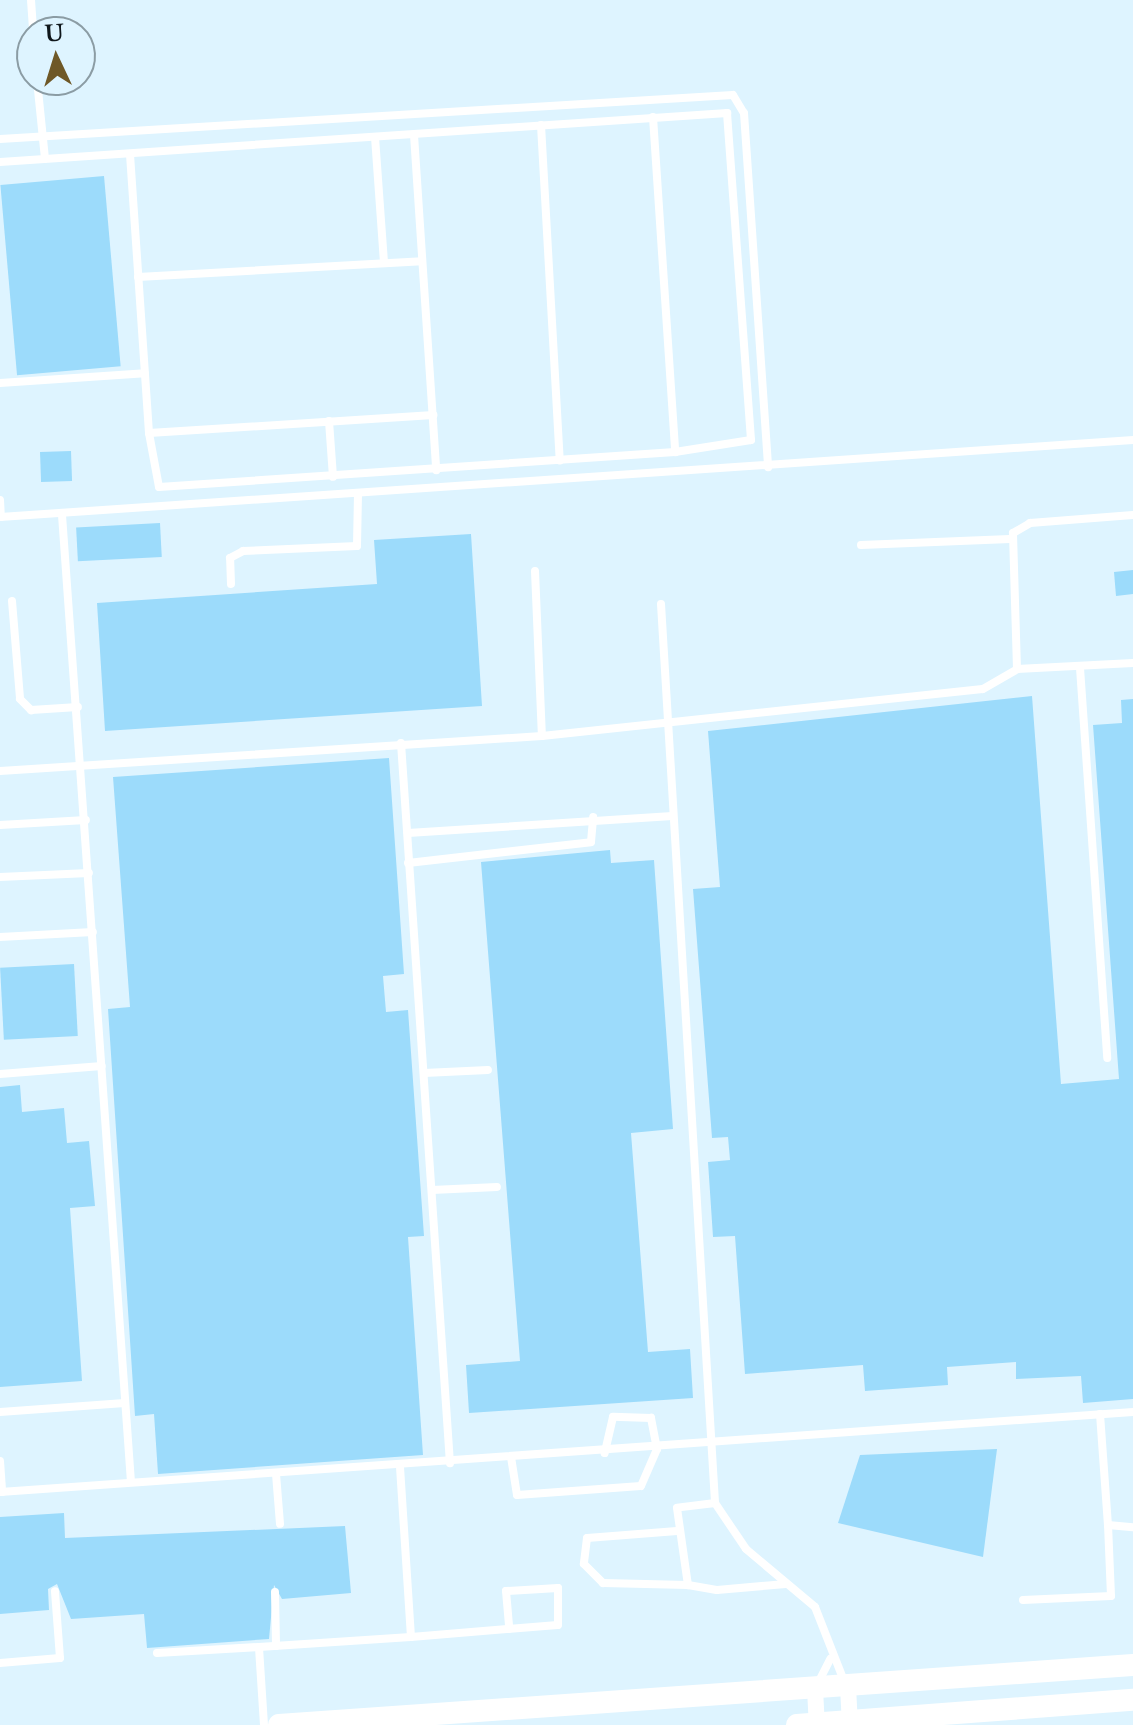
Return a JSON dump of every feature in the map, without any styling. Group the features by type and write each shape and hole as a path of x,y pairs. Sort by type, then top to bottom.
{"street":[{"path":"279,1725 1133,1665"},
{"path":"848,1687 850,1723"},
{"path":"815,1689 810,1725 951,1719 1133,1700"}],"lane":[{"path":"0,139 733,95 744,113 768,467"},
{"path":"38,96 45,159"},
{"path":"0,162 721,112 732,124 752,436 743,445 675,452 159,487 149,433 130,154"},
{"path":"653,117 675,452"},
{"path":"541,125 560,460"},
{"path":"414,135 436,470"},
{"path":"375,137 384,263"},
{"path":"138,277 422,261"},
{"path":"0,383 145,373"},
{"path":"149,433 433,415"},
{"path":"329,421 333,477"},
{"path":"0,500 1,517 62,515 1133,440"},
{"path":"231,584 230,558 243,551 357,546 358,495"},
{"path":"62,515 83,766 131,1482"},
{"path":"861,545 1010,539 1030,523 1133,515"},
{"path":"1010,539 1017,669"},
{"path":"535,571 542,736"},
{"path":"12,601 20,699 31,710 78,707"},
{"path":"661,604 672,816 717,1443 715,1503 746,1549 823,1620 830,1659 848,1687"},
{"path":"0,771 542,736 666,718 983,689 1017,669 1133,663"},
{"path":"1080,668 1107,1058"},
{"path":"401,743 450,1463"},
{"path":"408,833 593,817 672,816"},
{"path":"408,863 591,842 593,817"},
{"path":"0,825 86,820"},
{"path":"0,877 89,873"},
{"path":"0,937 93,932"},
{"path":"0,1074 102,1066"},
{"path":"424,1073 488,1070"},
{"path":"432,1190 497,1187"},
{"path":"0,1412 125,1403"},
{"path":"0,1461 1,1492 605,1453 1133,1412"},
{"path":"511,1457 520,1495 646,1484 657,1449 651,1418 631,1414 610,1420 605,1453"},
{"path":"1023,1600 1111,1596 1100,1414"},
{"path":"400,1467 411,1637"},
{"path":"276,1474 280,1524"},
{"path":"688,1585 677,1531 679,1506 715,1503"},
{"path":"1108,1525 1133,1527"},
{"path":"677,1531 587,1538 584,1564 603,1583 688,1585 717,1590 786,1584"},
{"path":"157,1653 411,1637 509,1629 560,1624 558,1588 506,1591 509,1629"},
{"path":"0,1663 60,1658 55,1591"},
{"path":"275,1592 276,1646"},
{"path":"259,1647 264,1725"},
{"path":"815,1689 830,1659"}],"building":[{"path":"104,176 121,366 17,375 0,185"},
{"path":"71,451 72,481 41,482 40,452"},
{"path":"160,523 162,557 78,561 76,527"},
{"path":"471,534 482,706 105,731 97,603 377,584 374,540"},
{"path":"1133,570 1133,594 1116,596 1114,572"},
{"path":"1032,696 1061,1084 1119,1079 1093,725 1122,723 1121,700 1133,699 1133,1399 1083,1403 1081,1376 1016,1379 1016,1362 947,1367 948,1385 865,1391 863,1365 745,1374 735,1236 713,1237 708,1162 730,1160 728,1137 712,1138 693,889 720,887 708,731"},
{"path":"389,758 404,974 383,976 386,1012 408,1010 424,1236 408,1237 423,1455 158,1474 154,1414 135,1416 108,1009 130,1007 113,777"},
{"path":"610,850 611,863 654,860 673,1129 631,1133 648,1352 690,1349 693,1398 469,1413 466,1365 520,1361 481,862"},
{"path":"74,964 78,1036 4,1040 0,968"},
{"path":"20,1085 22,1112 64,1108 67,1143 89,1141 95,1206 70,1208 82,1381 0,1387 0,1087"},
{"path":"997,1449 983,1557 838,1523 860,1455"},
{"path":"64,1513 65,1538 345,1526 351,1593 282,1599 274,1585 269,1639 147,1648 144,1614 71,1619 57,1584 48,1589 49,1610 0,1614 0,1517"}]}
